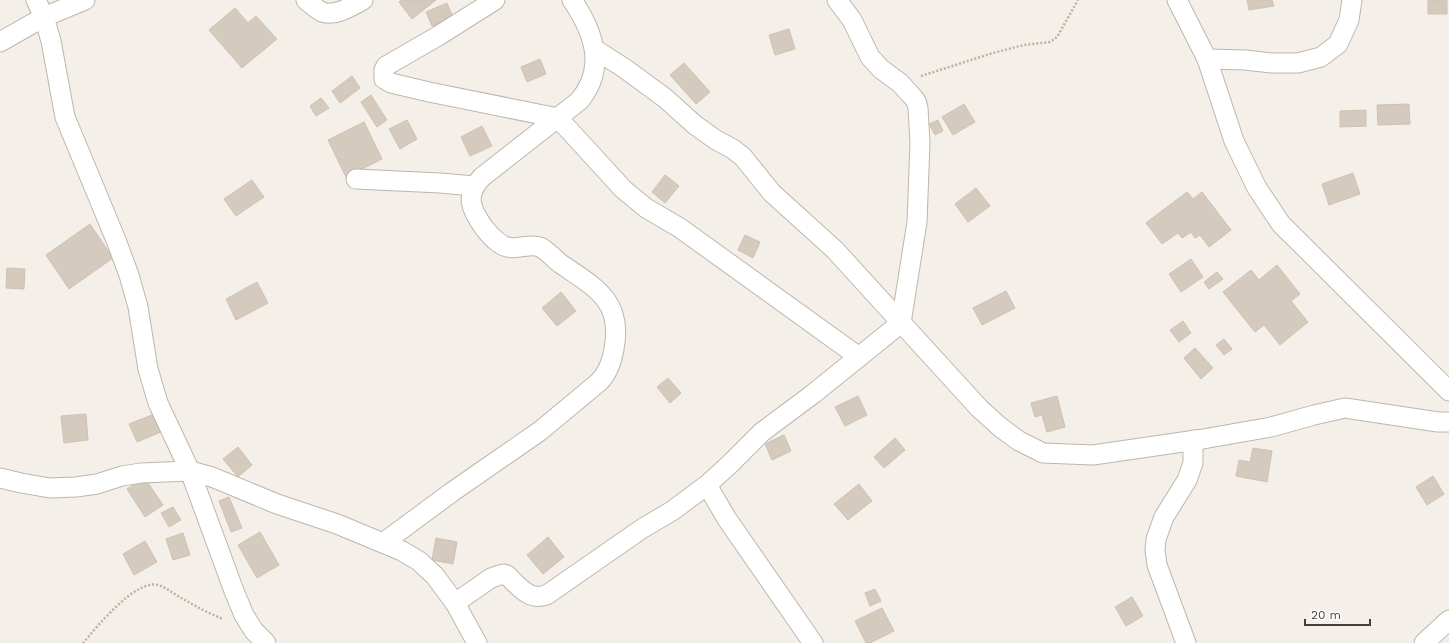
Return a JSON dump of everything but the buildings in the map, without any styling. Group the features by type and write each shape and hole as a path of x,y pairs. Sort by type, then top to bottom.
{"street":[{"path":"36,0 44,17 56,67 65,117 129,275 138,307 151,380 158,403 190,471 244,615 260,637"},
{"path":"0,42 44,17 85,0"},
{"path":"306,0 323,12 329,13 345,9 363,0"},
{"path":"495,0 438,36 386,66 383,78 391,83 429,92 558,118 623,189 640,203 680,228 859,357"},
{"path":"384,543 452,492 540,431 599,382 606,374 612,357 616,328 615,316 604,297 596,289 539,247 509,248 499,243 474,214 471,200 474,186 482,177 558,118 579,101 585,94 594,72 596,50 579,10 572,0"},
{"path":"455,603 491,578 503,574 530,595 544,596 643,528 672,511 707,485 762,432 859,357 901,322 917,222 920,143 918,108 916,101 900,83 881,69 870,57 852,20 837,0"},
{"path":"1177,0 1207,59 1234,141 1257,188 1281,224 1449,391"},
{"path":"1207,59 1298,63 1321,58 1338,44 1349,20 1352,0"},
{"path":"596,50 624,68 665,98 694,125 716,140 734,149 743,157 772,193 835,250 979,408 1000,427 1019,441 1043,453 1093,455 1271,427 1345,408 1438,422 1449,422"},
{"path":"356,179 474,186"},
{"path":"1186,643 1157,565 1155,550 1156,539 1164,517 1187,480 1193,463 1193,440"},
{"path":"0,478 21,484 50,488 76,487 97,484 134,473 190,471 212,477 277,504 337,524 384,543 419,561 435,576 455,603 478,643"},
{"path":"707,485 727,519 814,643"},
{"path":"1424,643 1449,620"}],"path":[{"path":"900,83 994,53 1024,45 1050,42 1057,37 1078,0"},
{"path":"83,643 108,615 135,591 154,584 213,615 260,637"}]}
